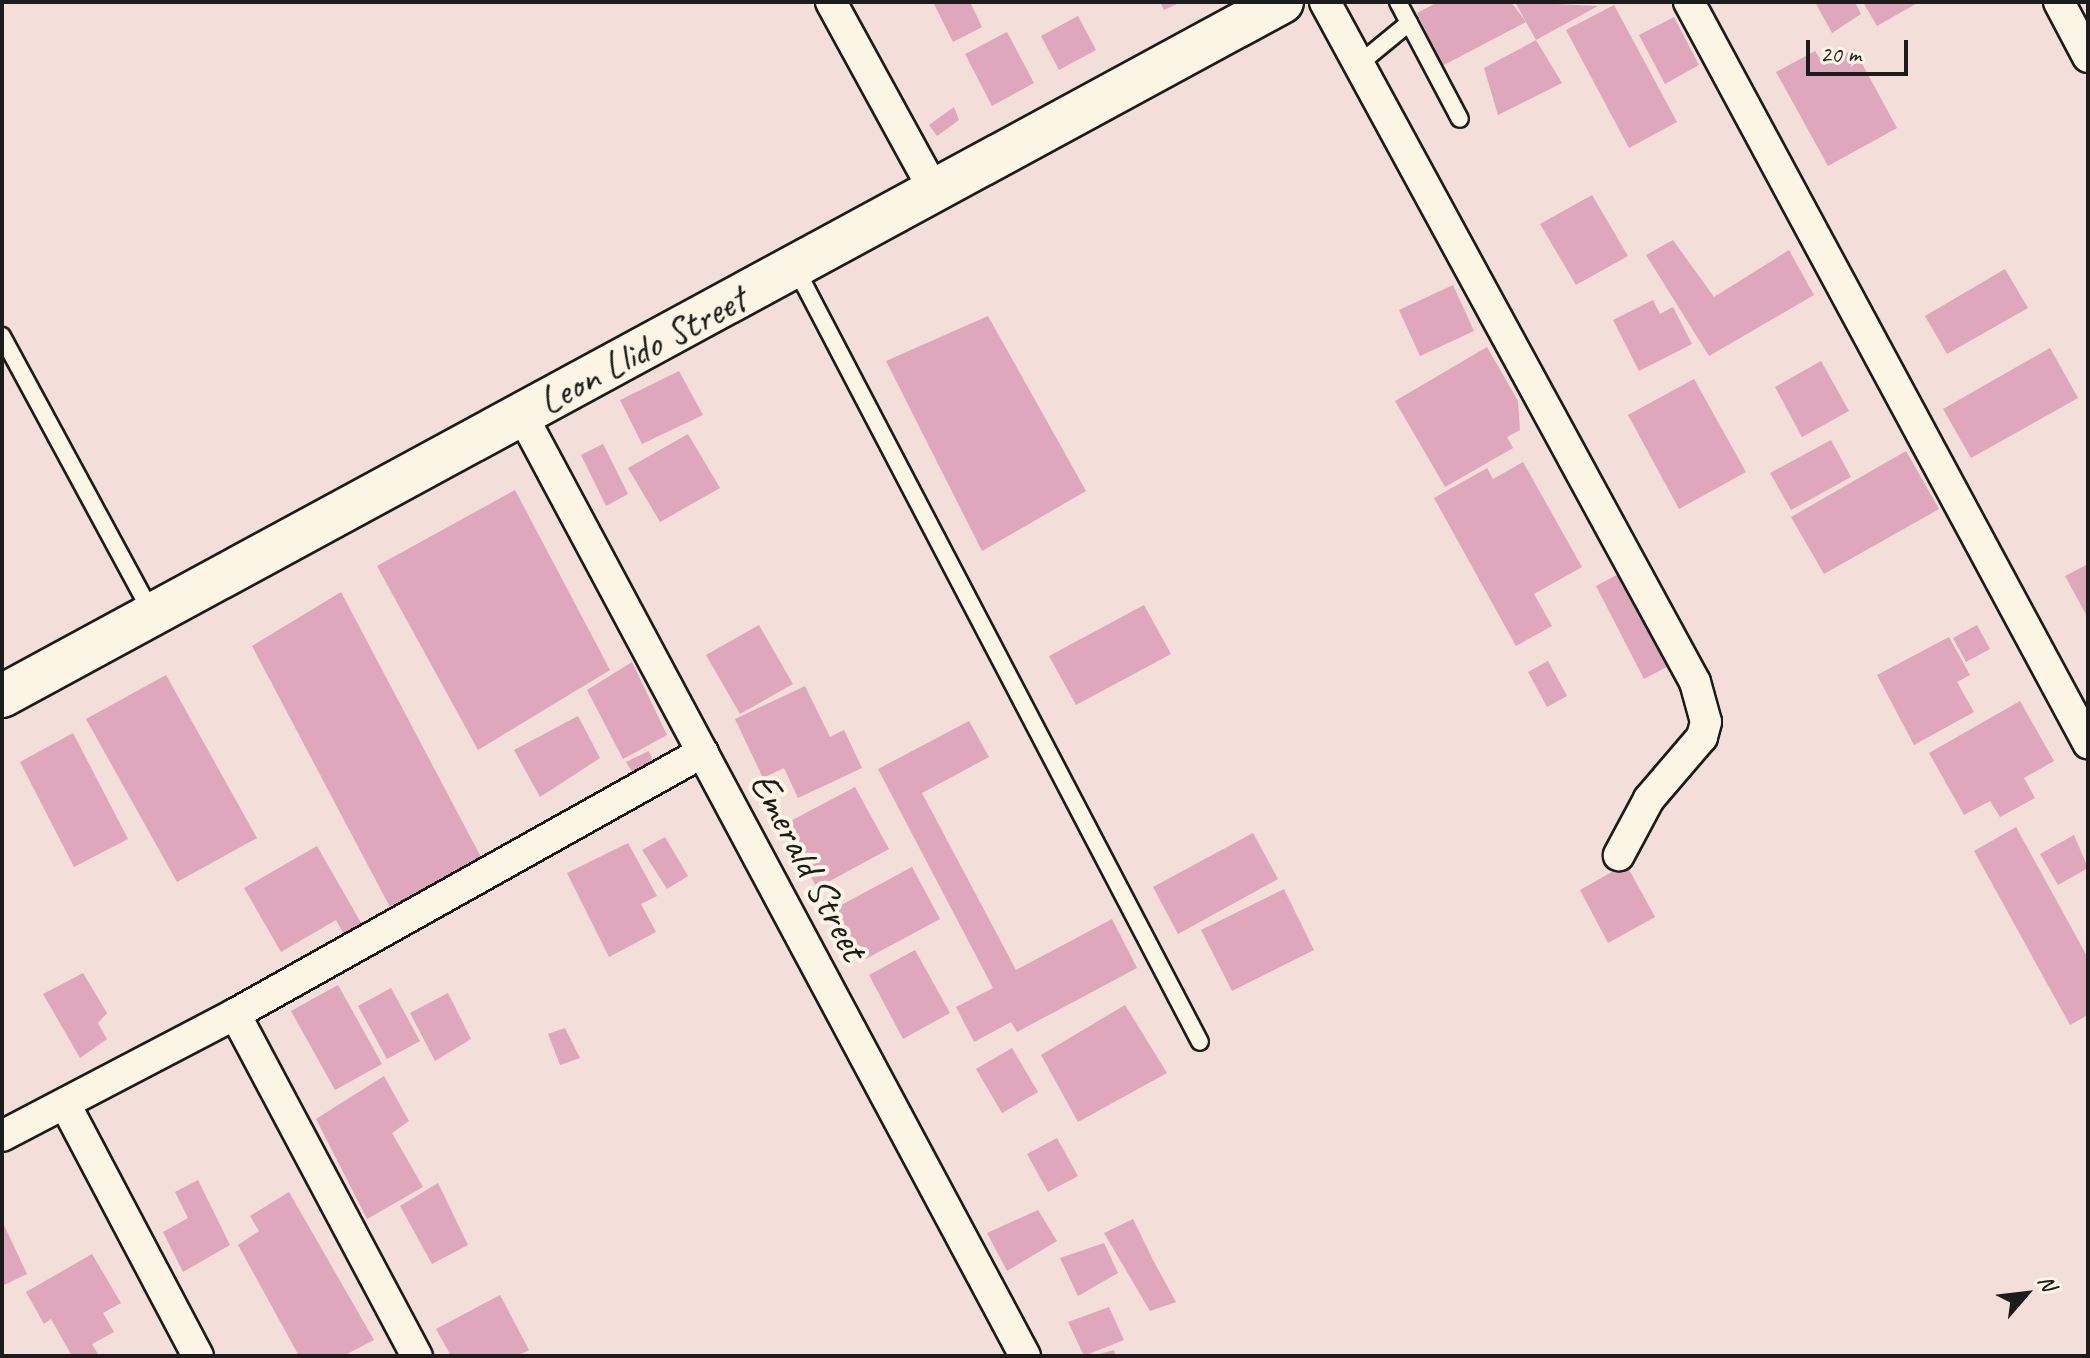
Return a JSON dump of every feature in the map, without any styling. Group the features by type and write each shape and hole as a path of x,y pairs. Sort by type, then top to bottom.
{"main road":[{"name":"Leon Llido Street","path":"2,696 795,267 933,188 1282,2"}],"street":[{"path":"831,2 933,188"},
{"path":"1325,2 1643,582 1702,704 1702,737 1649,799 1619,855"},
{"path":"1689,2 2088,743"},
{"path":"2059,2 2088,57"},
{"name":"Emerald Street","path":"522,415 1025,1356"},
{"path":"2,1136 235,1014 703,752"},
{"path":"235,1014 417,1356"},
{"path":"65,1104 198,1356"}],"lane":[{"path":"1398,2 1460,119"},
{"path":"1359,64 1409,23"},
{"path":"795,267 1200,1042"},
{"path":"2,336 153,615"}],"building":[{"path":"933,2 970,2 982,27 953,42"},
{"path":"1160,2 1181,2 1164,10"},
{"path":"1438,2 1511,2 1526,22 1442,66 1417,13"},
{"path":"1515,2 1598,6 1536,40"},
{"path":"1815,2 1855,2 1861,14 1832,33"},
{"path":"1863,2 1919,2 1877,26"},
{"path":"1614,5 1677,122 1629,148 1566,30"},
{"path":"1078,16 1096,50 1059,70 1041,36"},
{"path":"1674,17 1699,65 1665,84 1639,35"},
{"path":"1007,32 1034,83 992,106 965,54"},
{"path":"1536,40 1562,83 1498,115 1484,68"},
{"path":"1854,49 1897,128 1828,166 1776,72 1815,51 1824,65"},
{"path":"954,107 959,120 937,136 929,125"},
{"path":"1592,195 1628,256 1576,285 1540,224"},
{"path":"1673,240 1714,297 1789,250 1814,295 1709,356 1646,255"},
{"path":"2005,269 2028,308 1947,354 1925,316"},
{"path":"1453,285 1474,331 1420,356 1399,310"},
{"path":"1653,300 1660,314 1673,307 1692,344 1639,371 1613,320"},
{"path":"988,316 1086,491 982,551 886,361"},
{"path":"1487,347 1518,401 1520,430 1507,437 1513,448 1445,487 1395,401"},
{"path":"2050,348 2078,398 1971,458 1943,409"},
{"path":"1821,361 1849,411 1802,437 1775,387"},
{"path":"679,371 703,415 642,444 620,400"},
{"path":"1694,379 1746,472 1679,509 1628,415"},
{"path":"688,434 720,488 660,522 628,468"},
{"path":"1831,440 1851,477 1791,510 1770,473"},
{"path":"603,444 628,494 606,506 581,455"},
{"path":"1906,451 1939,509 1824,574 1791,517"},
{"path":"1523,462 1582,567 1534,594 1552,626 1516,646 1434,498 1487,468 1493,479"},
{"path":"515,490 610,670 478,750 377,566"},
{"path":"2088,564 2088,618 2065,576"},
{"path":"1628,569 1676,662 1644,679 1596,586"},
{"path":"341,592 482,859 391,909 252,646"},
{"path":"1144,605 1171,654 1076,705 1049,656"},
{"path":"759,625 793,684 740,714 706,655"},
{"path":"1977,625 1990,649 1966,662 1953,638"},
{"path":"1949,637 1970,675 1957,682 1974,712 1914,745 1877,675"},
{"path":"1548,661 1567,696 1547,707 1528,672"},
{"path":"632,662 667,735 623,759 587,690"},
{"path":"166,675 257,838 177,882 86,719"},
{"path":"805,686 830,737 844,730 862,768 798,798 784,768 763,778 735,719"},
{"path":"2020,701 2054,761 2024,778 2035,798 2000,817 1990,801 1964,815 1929,753"},
{"path":"578,716 600,758 540,797 514,750"},
{"path":"969,721 989,757 922,793 1016,970 1112,919 1137,968 1017,1032 1011,1022 974,1042 956,1007 993,988 878,769"},
{"path":"73,733 128,839 74,867 20,762"},
{"path":"649,751 654,764 634,775 626,762"},
{"path":"855,787 889,849 817,888 783,825"},
{"path":"2016,827 2088,958 2088,1015 2070,1025 1974,851"},
{"path":"1253,833 1278,879 1178,934 1153,887"},
{"path":"2074,835 2088,868 2058,885 2040,854"},
{"path":"665,837 688,876 667,889 642,850"},
{"path":"628,843 657,896 641,904 656,932 609,957 567,873"},
{"path":"317,846 368,935 350,945 336,920 281,952 244,888"},
{"path":"1626,864 1655,917 1608,943 1580,890"},
{"path":"912,867 940,919 860,962 832,910"},
{"path":"1284,889 1314,950 1232,991 1201,930"},
{"path":"915,950 950,1013 903,1039 869,975"},
{"path":"83,973 107,1013 98,1023 107,1039 80,1058 43,994"},
{"path":"338,985 382,1064 335,1090 291,1011"},
{"path":"391,988 420,1041 387,1059 358,1006"},
{"path":"448,993 471,1039 435,1061 410,1013"},
{"path":"1125,1005 1167,1073 1078,1122 1041,1055"},
{"path":"565,1028 580,1058 560,1065 548,1034"},
{"path":"1012,1048 1038,1092 1002,1113 976,1069"},
{"path":"384,1076 409,1121 392,1133 423,1187 367,1219 316,1119"},
{"path":"1057,1138 1078,1176 1048,1192 1027,1154"},
{"path":"198,1180 230,1245 183,1272 163,1232 188,1218 175,1192"},
{"path":"438,1183 468,1245 432,1264 400,1206"},
{"path":"289,1192 374,1340 343,1356 299,1356 238,1245 259,1231 250,1216"},
{"path":"1038,1210 1057,1241 1007,1271 987,1233"},
{"path":"1133,1219 1176,1302 1150,1311 1104,1233"},
{"path":"2,1221 27,1274 2,1286"},
{"path":"1104,1243 1118,1273 1078,1296 1060,1258"},
{"path":"92,1254 121,1303 103,1313 114,1332 92,1344 99,1356 72,1356 51,1319 44,1324 26,1292"},
{"path":"500,1295 529,1350 517,1356 451,1356 436,1329"},
{"path":"1109,1307 1124,1340 1084,1356 1068,1322"},
{"path":"1114,1350 1116,1356 1096,1356 1096,1355"}]}
